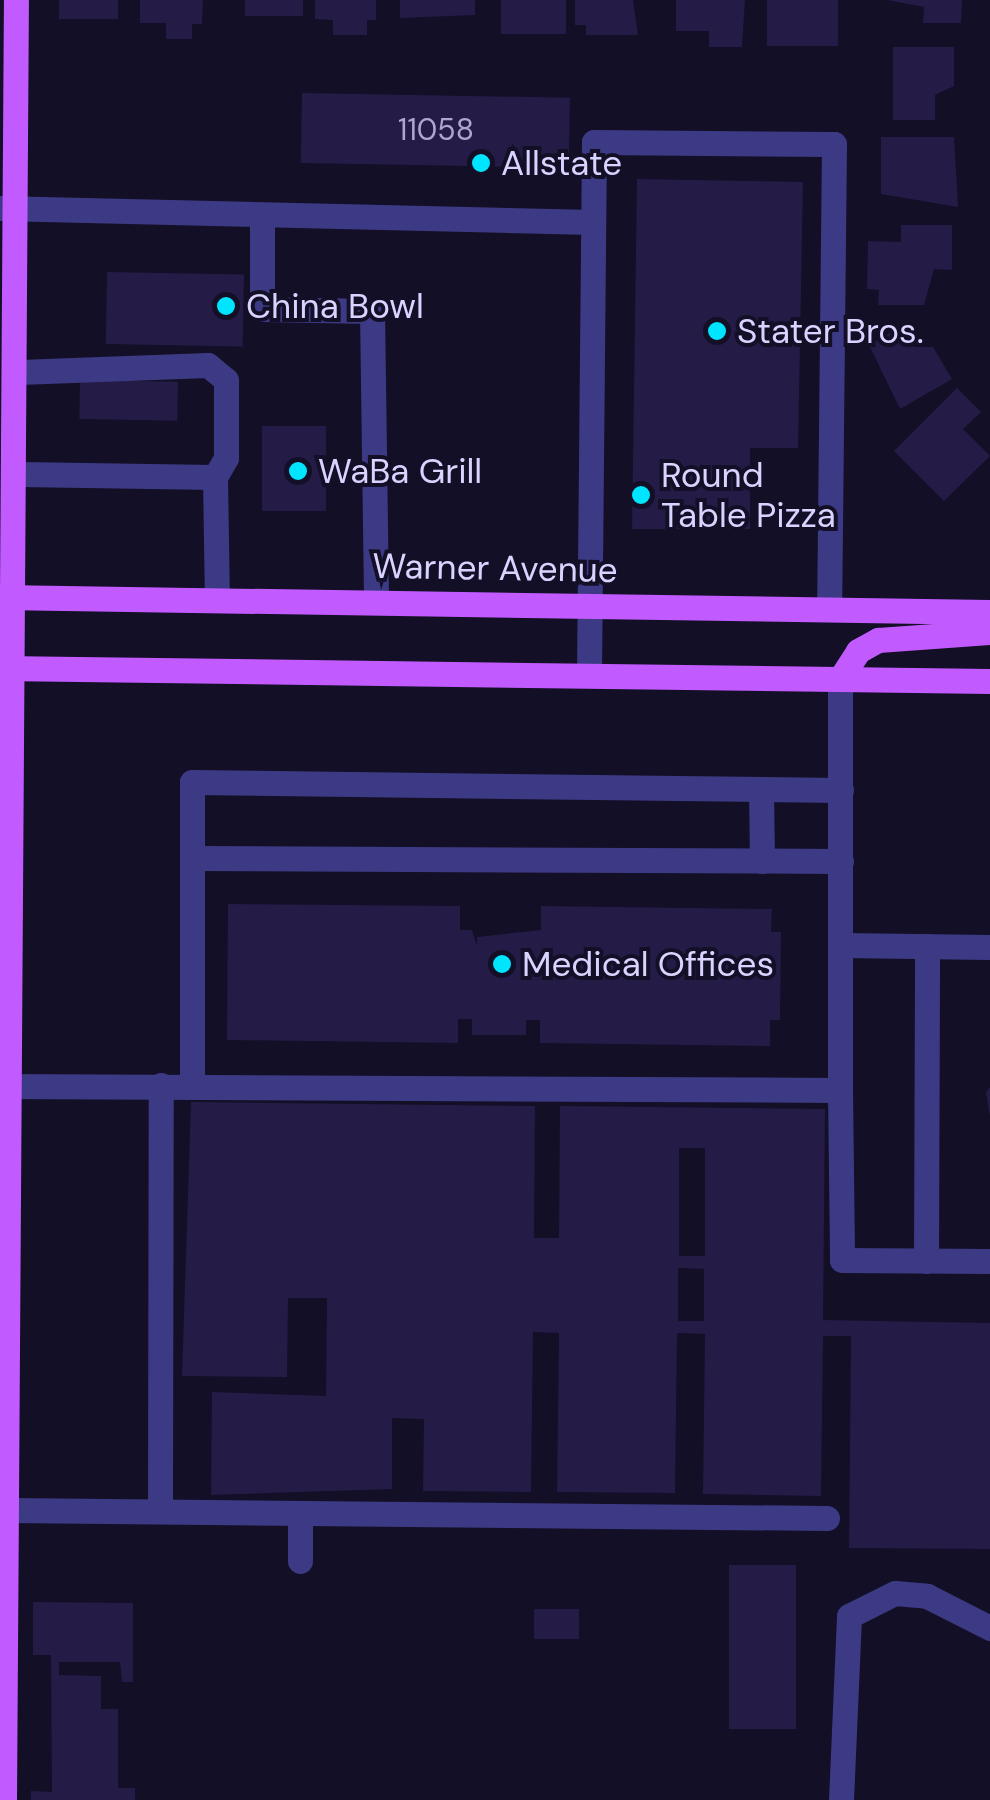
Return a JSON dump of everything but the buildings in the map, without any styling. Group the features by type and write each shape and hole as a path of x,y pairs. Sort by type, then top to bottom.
{"main road":[{"path":"4,1800 9,598 19,474 19,372 8,209 16,0"},
{"name":"Warner Avenue","path":"9,598 990,612"},
{"path":"840,679 878,640 990,632"},
{"path":"9,668 990,681"}],"lane":[{"path":"589,674 594,142 834,144 829,607"},
{"path":"8,209 593,222"},
{"path":"262,216 262,309 372,311 376,602"},
{"path":"19,372 208,365 226,380 226,458 215,478 217,600"},
{"path":"19,474 215,478"},
{"path":"840,679 842,1260 990,1261"},
{"path":"192,1084 192,782 841,790"},
{"path":"762,789 762,861"},
{"path":"192,858 841,861"},
{"path":"840,946 990,947"},
{"path":"926,1261 927,946"},
{"path":"160,1511 161,1084"},
{"path":"6,1085 840,1090"},
{"path":"8,1510 827,1518"},
{"path":"300,1512 300,1561"},
{"path":"841,1800 849,1616 895,1593 956,1606 990,1628"}],"place":[{"name":"Allstate","path":"481,163"},
{"name":"China Bowl","path":"226,306"},
{"name":"Stater Bros.","path":"717,331"},
{"name":"WaBa Grill","path":"298,471"},
{"name":"Round Table Pizza","path":"641,495"},
{"name":"Medical Offices","path":"502,964"}]}
